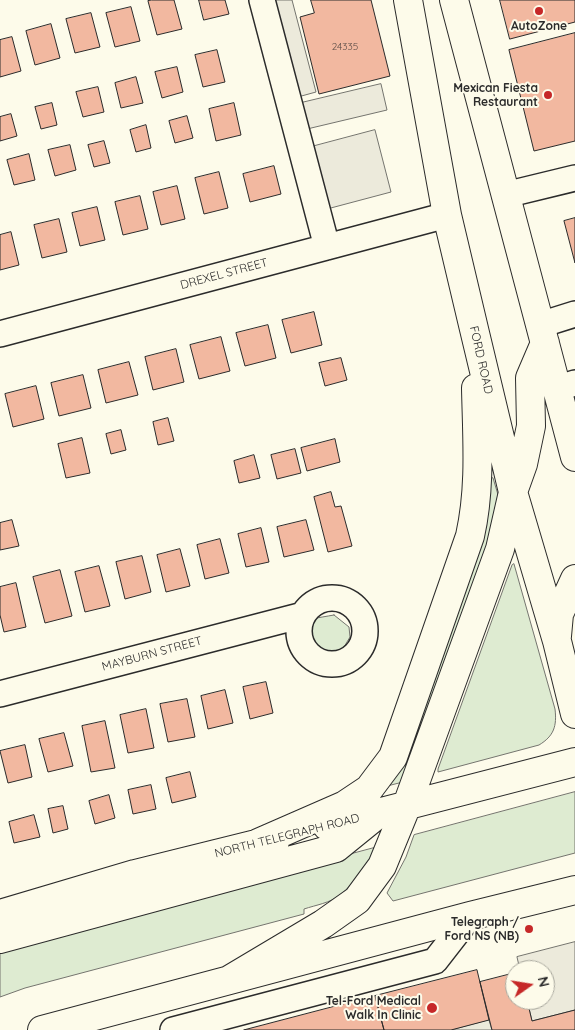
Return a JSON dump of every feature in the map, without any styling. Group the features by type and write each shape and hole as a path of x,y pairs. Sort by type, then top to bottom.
{"main road":[{"name":"FORD ROAD","path":"408,0 448,215 474,329 513,492 557,641 575,714"},
{"path":"454,0 543,334 566,386 575,457"},
{"path":"258,843 345,805 369,788 393,756 470,536 475,513 478,473 474,329"},
{"path":"229,980 323,924 357,900 382,866 407,805 500,549 513,492 523,464 531,426 530,378 543,334"},
{"path":"557,641 559,614 575,579"},
{"name":"NORTH TELEGRAPH ROAD","path":"0,914 135,874 575,762"},
{"path":"0,939 336,848 380,812"},
{"path":"59,1028 229,980 575,890"}],"street":[{"path":"262,0 327,247"},
{"path":"506,195 575,178"},
{"name":"DREXEL STREET","path":"0,334 448,215"},
{"path":"543,334 575,314"},
{"name":"MAYBURN STREET","path":"0,694 303,615"},
{"path":"173,1030 435,961 470,916"}],"green space":[{"path":"493,478 502,508 407,781 387,786 490,479"},
{"path":"514,564 555,709 555,725 548,738 539,745 438,772 512,565"},
{"path":"334,615 349,627 350,637 341,652 330,654 316,650 305,632 304,623"},
{"path":"575,792 575,853 393,901 387,893 406,857 414,835"},
{"path":"374,848 375,852 367,864 345,891 323,904 304,909 304,914 25,988 0,997 0,948"}],"shaded area":[{"path":"262,0 292,0 316,92 287,100"},
{"path":"381,84 387,110 307,129 301,103"},
{"path":"375,130 391,192 327,209 311,147"},
{"path":"575,942 575,1010 532,1021 529,1010 555,1010 555,960 518,960 517,957"},
{"path":"489,1020 492,1030 451,1030"}],"building":[{"path":"174,0 182,29 157,35 148,1"},
{"path":"199,0 225,0 229,14 204,20"},
{"path":"311,0 371,0 390,76 319,94 300,17 314,13"},
{"name":"AutoZone","path":"500,0 575,0 575,22 510,39"},
{"path":"131,7 140,41 115,47 106,13"},
{"path":"91,13 100,47 75,53 66,19"},
{"path":"51,24 60,58 35,65 26,31"},
{"name":"Mexican Fiesta Restaurant","path":"575,33 575,141 534,151 509,50"},
{"path":"12,37 21,71 0,77 0,40"},
{"path":"217,50 225,82 203,87 195,55"},
{"path":"177,67 183,92 162,98 155,72"},
{"path":"136,77 143,103 121,108 115,83"},
{"path":"98,87 104,112 83,117 76,92"},
{"path":"52,103 57,125 41,129 35,107"},
{"path":"234,103 241,135 216,141 209,109"},
{"path":"11,114 17,136 0,141 0,117"},
{"path":"187,116 193,138 175,143 169,121"},
{"path":"146,125 151,148 136,152 130,130"},
{"path":"104,141 110,163 94,167 88,145"},
{"path":"70,145 76,170 55,176 48,150"},
{"path":"29,154 35,180 14,185 7,160"},
{"path":"274,166 281,194 250,202 243,174"},
{"path":"219,172 228,208 204,214 195,178"},
{"path":"177,186 185,219 161,225 153,192"},
{"path":"140,196 148,229 123,235 115,202"},
{"path":"97,207 105,240 80,246 72,213"},
{"path":"575,218 575,263 564,221"},
{"path":"59,219 67,252 42,258 34,225"},
{"path":"11,232 19,265 0,270 0,235"},
{"path":"314,312 322,345 291,353 282,320"},
{"path":"268,325 276,358 245,366 236,333"},
{"path":"221,337 230,371 199,379 190,345"},
{"path":"176,349 184,382 153,390 145,357"},
{"path":"341,358 347,380 325,386 319,363"},
{"path":"129,362 138,395 106,403 98,370"},
{"path":"83,375 91,408 59,416 51,383"},
{"path":"36,386 44,419 13,427 5,394"},
{"path":"168,418 174,441 158,445 153,422"},
{"path":"121,430 126,450 111,454 106,434"},
{"path":"82,438 90,473 66,478 58,444"},
{"path":"335,439 340,462 307,471 301,448"},
{"path":"295,449 301,473 277,479 271,455"},
{"path":"254,455 260,478 239,483 234,461"},
{"path":"331,492 335,507 341,506 352,546 328,552 314,497"},
{"path":"12,520 19,546 0,550 0,523"},
{"path":"306,520 314,550 284,557 277,527"},
{"path":"261,528 269,562 246,567 238,534"},
{"path":"220,539 229,573 205,579 197,545"},
{"path":"180,549 190,586 166,592 157,555"},
{"path":"142,556 151,592 125,599 116,562"},
{"path":"99,566 110,606 85,612 75,572"},
{"path":"60,570 72,616 45,623 33,577"},
{"path":"16,583 26,627 4,632 0,615 0,587"},
{"path":"266,682 273,713 250,719 243,687"},
{"path":"225,690 233,723 208,729 201,696"},
{"path":"187,699 195,737 168,742 160,704"},
{"path":"146,709 154,748 128,753 120,715"},
{"path":"105,721 115,768 91,772 82,726"},
{"path":"64,733 73,766 48,772 39,739"},
{"path":"25,745 32,777 8,783 0,751"},
{"path":"190,772 196,797 172,803 166,778"},
{"path":"151,785 156,809 133,814 128,790"},
{"path":"109,795 115,818 95,824 89,801"},
{"path":"63,806 68,829 53,833 48,809"},
{"path":"34,815 40,837 14,843 9,822"},
{"name":"Tel-Ford Medical Walk In Clinic","path":"477,970 489,1020 451,1030 384,1030 375,996"},
{"path":"505,976 505,1010 529,1010 532,1021 575,1010 575,1030 492,1030 480,982"},
{"path":"375,996 384,1030 244,1030"}],"place":[{"name":"AutoZone","path":"539,11"},
{"name":"Mexican Fiesta Restaurant","path":"548,95"},
{"name":"Telegraph / Ford NS (NB)","path":"529,929"},
{"name":"Tel-Ford Medical Walk In Clinic","path":"432,1008"}]}
